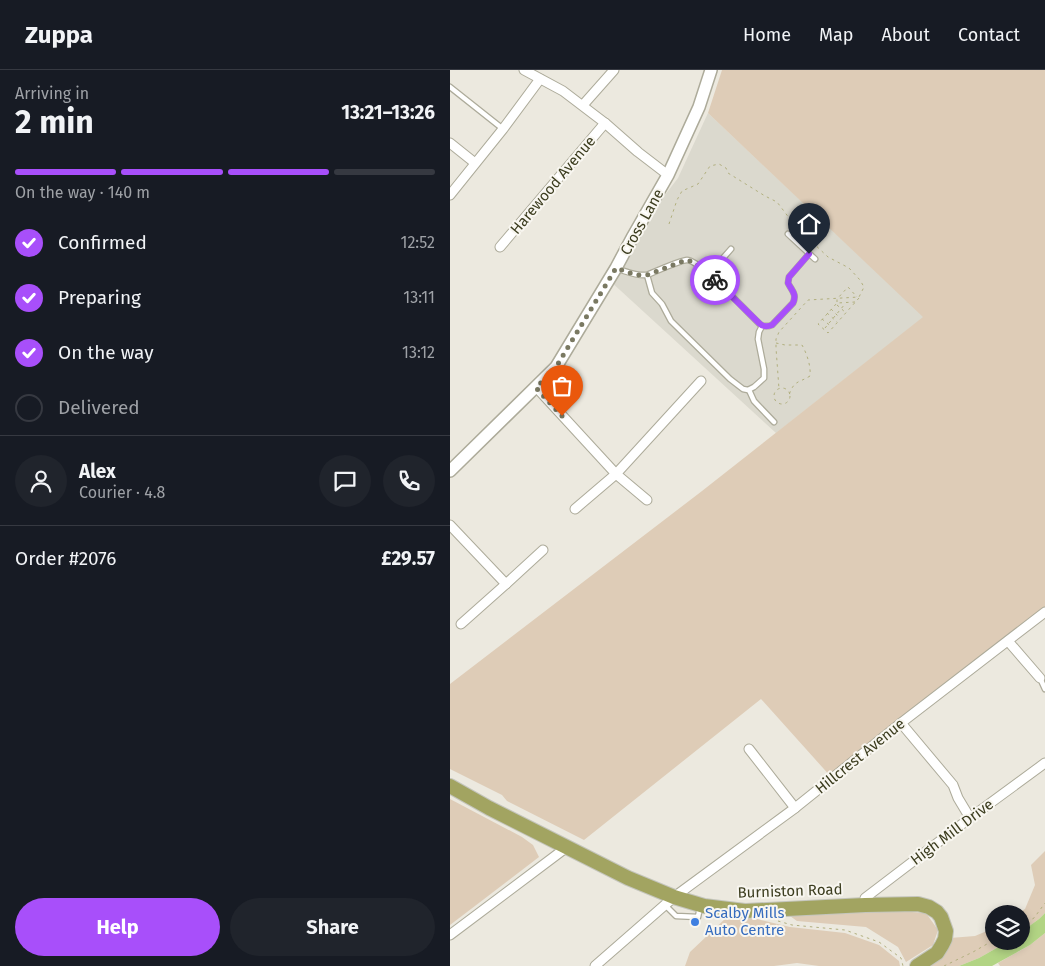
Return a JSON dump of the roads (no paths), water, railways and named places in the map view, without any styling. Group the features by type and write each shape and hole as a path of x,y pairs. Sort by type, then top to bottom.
{"main road":[{"name":"Burniston Road","path":"450,786 669,901 745,911 865,905 918,904 930,907 941,917 946,931 945,939 936,953 917,966"}],"street":[{"path":"524,70 563,90 668,175"},
{"path":"582,105 614,70"},
{"name":"Cross Lane","path":"450,471 556,367 616,268 668,175 699,107 711,70"},
{"path":"450,195 540,79"},
{"name":"Harewood Avenue","path":"500,247 605,123"},
{"path":"450,143 476,163"},
{"path":"575,509 616,474 702,381"},
{"path":"536,388 616,474 647,500"},
{"path":"450,525 506,584"},
{"path":"461,624 543,550"},
{"name":"Hillcrest Avenue","path":"596,966 669,901 795,808 1045,612"},
{"path":"1008,641 1040,678"},
{"path":"901,723 953,786 970,818"},
{"path":"749,749 795,808"},
{"name":"High Mill Drive","path":"865,905 865,898 1045,763"},
{"path":"450,935 567,847"}],"lane":[{"path":"450,87 503,129"},
{"path":"788,234 815,259"},
{"path":"709,274 731,249"},
{"path":"616,268 636,275 647,275 686,260 694,262 709,274 762,326 769,326 793,303 795,294 788,283 789,277 809,254"},
{"path":"647,275 652,293 662,304 671,321 743,390 749,390 764,378 758,339 762,326"},
{"path":"749,390 754,401 774,422"},
{"path":"1040,678 1045,690"}],"place":[{"name":"Scalby Mills Auto Centre","path":"695,922"}]}
